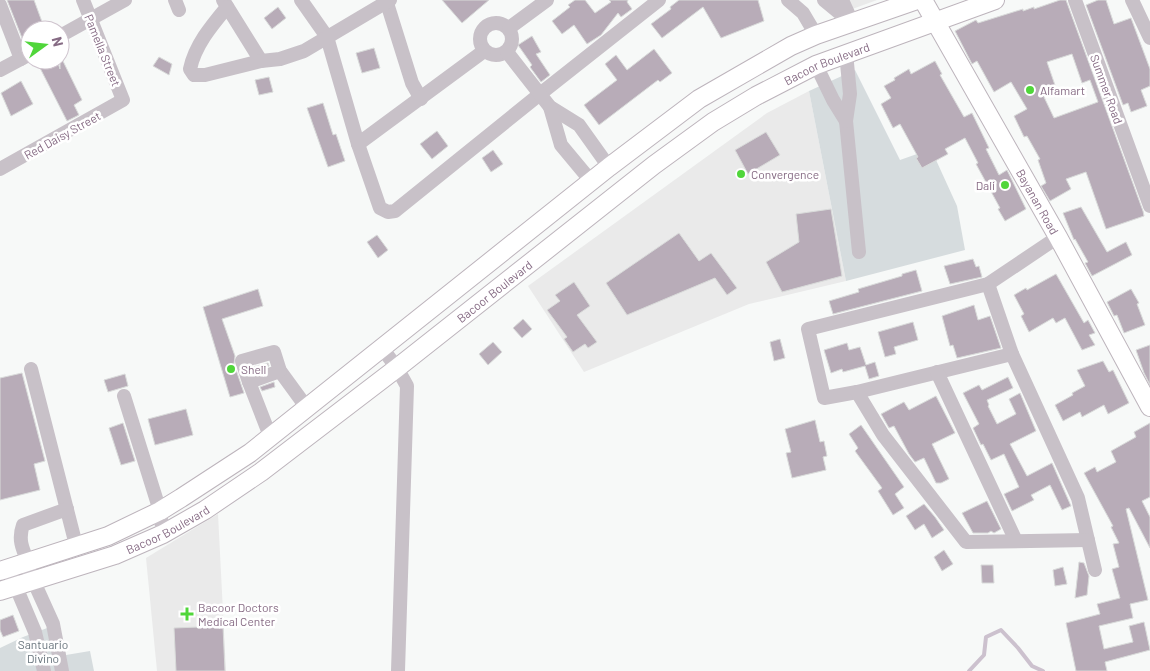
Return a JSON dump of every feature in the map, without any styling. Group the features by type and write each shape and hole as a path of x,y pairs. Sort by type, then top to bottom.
{"main road":[{"name":"Bacoor Boulevard","path":"4,570 108,536 160,511 230,467 609,166 699,99 791,46 816,35 917,0"},
{"name":"Bayanan Road","path":"923,0 1058,238 1150,407"},
{"name":"Bacoor Boulevard","path":"7,589 114,555 164,534 205,510 261,472 397,368 689,139 756,96 816,65 995,0"}],"street":[{"name":"Pamella Street","path":"84,0 123,100"},
{"path":"70,31 125,0"},
{"path":"301,0 327,37 358,144 380,208 388,212 395,211 653,2"},
{"path":"261,61 225,3 192,59 190,69 194,75 205,75 261,61 280,59 304,51 388,0 412,83 421,99"},
{"path":"509,28 547,0"},
{"path":"788,0 803,13 816,35"},
{"path":"824,0 852,23"},
{"path":"842,0 852,23"},
{"name":"Summer Road","path":"1075,0 1144,175 1150,206"},
{"path":"1132,0 1150,38"},
{"path":"0,5 20,44"},
{"path":"500,23 509,28 513,38 507,52 493,56 484,51 480,41 485,27 500,23"},
{"path":"358,144 484,51"},
{"path":"507,52 550,107 579,125 609,166"},
{"path":"846,53 850,94 846,121 860,252"},
{"path":"0,70 20,59"},
{"path":"816,65 833,100 846,121"},
{"name":"Red Daisy Street","path":"0,169 123,100"},
{"path":"550,107 561,145 591,181"},
{"path":"1012,354 857,392 824,398 808,329 988,284 1058,238"},
{"path":"988,284 1012,354 1078,498 1095,570"},
{"path":"382,348 397,368 407,386 398,671"},
{"path":"270,436 242,361 274,352 280,371 306,408"},
{"path":"31,369 76,545"},
{"path":"249,382 280,371"},
{"path":"937,372 1016,541"},
{"path":"857,392 883,435 966,542 1088,540"},
{"path":"124,396 160,511 164,534"},
{"path":"62,671 53,624 34,581 21,545 20,535 23,525 67,509"},
{"path":"4,570 7,589 35,632 44,671"},
{"path":"38,644 56,638"}],"shaded area":[{"path":"832,0 877,0 844,12"},
{"path":"809,91 846,281 749,304 584,372 528,286 767,113"},
{"name":"Bacoor Doctors Medical Center","path":"218,514 226,671 157,671 146,558"}],"green space":[{"path":"855,70 900,160 931,149 957,206 965,250 846,281 809,91"},
{"name":"Santuario Divino","path":"58,624 66,655 90,651 94,671 0,671 0,648"}],"building":[{"path":"7,0 34,0 41,20 20,20 20,33"},
{"path":"442,0 489,0 462,23"},
{"path":"575,0 585,0 595,13 611,2 609,0 628,0 627,2 632,9 621,17 618,13 601,35 587,44 574,25 562,34 552,21 570,7 568,5"},
{"path":"679,0 758,0 764,21 721,38 703,7 662,38 651,24 671,9 670,7"},
{"path":"1060,0 1066,0 1144,216 1106,229 1086,172 1066,179 1071,189 1050,201 1041,186 1046,183 1038,160 1040,159 1027,136 1024,137 1014,116 1027,109 1011,82 994,92 977,61 972,64 955,31 976,20 978,23 1023,9 1023,11 1034,7 1034,9","holes":["1072,54 1082,83 1090,80 1098,102 1054,118 1044,97 1046,94 1057,91 1047,62"]},
{"path":"1098,0 1106,0 1114,24 1131,18 1150,69 1150,86 1141,90 1147,106 1131,112 1128,103 1123,105 1086,5"},
{"path":"278,7 286,18 272,29 264,18"},
{"path":"532,36 541,52 536,54 550,75 541,82 518,45"},
{"path":"374,48 380,68 362,73 356,53"},
{"path":"654,49 672,73 660,82 658,80 599,125 584,105 617,80 605,64 616,55 627,70"},
{"path":"159,57 172,64 169,75 153,66"},
{"path":"935,61 942,74 940,75 964,117 972,113 989,148 986,149 999,175 1007,170 1026,209 1005,221 965,138 945,149 948,154 922,168 900,124 893,128 881,104 891,98 884,86 895,80 894,78 909,69 911,74"},
{"path":"41,70 67,70 82,100 74,105 79,115 67,121"},
{"path":"269,77 273,92 259,95 255,80"},
{"path":"21,81 33,104 11,116 1,93"},
{"path":"323,103 333,135 336,134 345,161 328,167 307,108"},
{"path":"437,131 448,146 432,159 420,144"},
{"path":"766,132 780,155 748,174 735,150"},
{"path":"493,150 503,164 491,172 482,158"},
{"path":"1081,207 1107,252 1126,242 1132,255 1092,276 1085,263 1088,262 1074,240 1063,213"},
{"path":"831,209 842,276 782,292 766,262 799,242 796,214"},
{"path":"679,233 699,261 711,253 737,288 727,295 715,278 627,315 606,283"},
{"path":"377,235 388,250 378,258 367,242"},
{"path":"973,259 976,267 979,266 982,277 950,284 944,266"},
{"path":"916,270 922,291 833,314 829,301 859,292 858,289"},
{"path":"1056,274 1084,323 1088,320 1095,333 1089,335 1095,345 1082,350 1065,318 1056,323 1053,318 1029,332 1021,316 1024,314 1014,295"},
{"path":"574,282 590,306 577,315 597,342 588,348 585,344 573,352 564,339 567,337 547,310 560,301 555,295"},
{"path":"258,289 263,306 222,319 235,356 234,364 244,393 230,397 203,307"},
{"path":"1131,289 1139,303 1137,304 1145,325 1124,333 1117,315 1114,316 1107,302"},
{"path":"974,305 978,320 990,316 1001,348 957,358 953,345 950,346 942,316"},
{"path":"523,319 532,329 522,338 513,328"},
{"path":"913,322 918,340 894,347 896,354 885,357 878,332"},
{"path":"780,339 785,358 774,361 770,342"},
{"path":"493,342 502,352 488,365 479,354"},
{"path":"847,343 849,350 860,347 866,365 875,362 879,376 869,379 865,366 843,372 842,369 831,373 824,350"},
{"path":"1150,345 1150,385 1136,350"},
{"path":"1103,361 1109,372 1113,370 1129,403 1108,414 1104,405 1082,417 1080,412 1063,421 1055,405 1085,386 1077,370"},
{"path":"268,363 269,366 254,371 253,367"},
{"path":"22,373 45,461 34,464 40,490 0,500 0,378"},
{"path":"125,374 128,386 108,392 104,380"},
{"path":"1008,377 1013,388 987,400 988,406 997,424 1016,414 1009,399 1020,393 1036,431 1010,444 1027,476 1052,463 1071,506 1062,510 1050,485 1031,495 1034,500 1012,511 1004,494 1019,487 1004,454 991,460 983,444 981,445 973,428 979,424 963,393 979,385 982,390"},
{"path":"274,382 275,387 262,391 260,387"},
{"path":"936,396 955,433 932,444 949,479 941,483 936,483 924,458 915,462 894,426 889,428 881,414 904,402 909,410"},
{"path":"186,409 193,435 155,445 148,419"},
{"path":"815,420 820,442 824,441 827,456 823,457 826,470 792,478 786,453 791,452 785,429"},
{"path":"123,423 135,461 121,465 109,428"},
{"path":"1150,423 1150,497 1142,501 1150,517 1150,548 1129,508 1126,509 1148,600 1130,604 1133,618 1099,626 1104,649 1133,642 1129,626 1144,622 1150,650 1105,662 1107,671 1076,671 1066,623 1100,614 1097,604 1120,598 1112,569 1119,567 1113,544 1119,543 1111,527 1113,526 1084,473 1095,467 1097,472 1116,462 1111,451 1136,437 1134,432"},
{"path":"861,425 904,487 895,494 904,508 893,515 878,491 882,488 855,451 858,448 849,434"},
{"path":"987,501 1001,529 994,533 991,531 988,533 973,533 962,513"},
{"path":"924,504 944,530 932,538 924,524 915,530 906,516"},
{"path":"944,550 953,564 942,571 934,557"},
{"path":"1079,562 1084,563 1089,576 1087,595 1075,598"},
{"path":"981,565 993,565 994,583 982,583"},
{"path":"1063,567 1067,584 1055,586 1053,570"},
{"path":"13,615 19,631 3,637 0,630 0,620"},
{"path":"223,626 225,671 176,671 174,628"}],"waterway":[{"path":"969,671 984,655 986,637 1001,630 1032,666 1043,671"}],"place":[{"name":"Alfamart","path":"1030,90"},
{"name":"Convergence","path":"741,174"},
{"name":"Dali","path":"1005,185"},
{"name":"Shell","path":"231,369"},
{"name":"Bacoor Doctors Medical Center","path":"187,614"}]}
